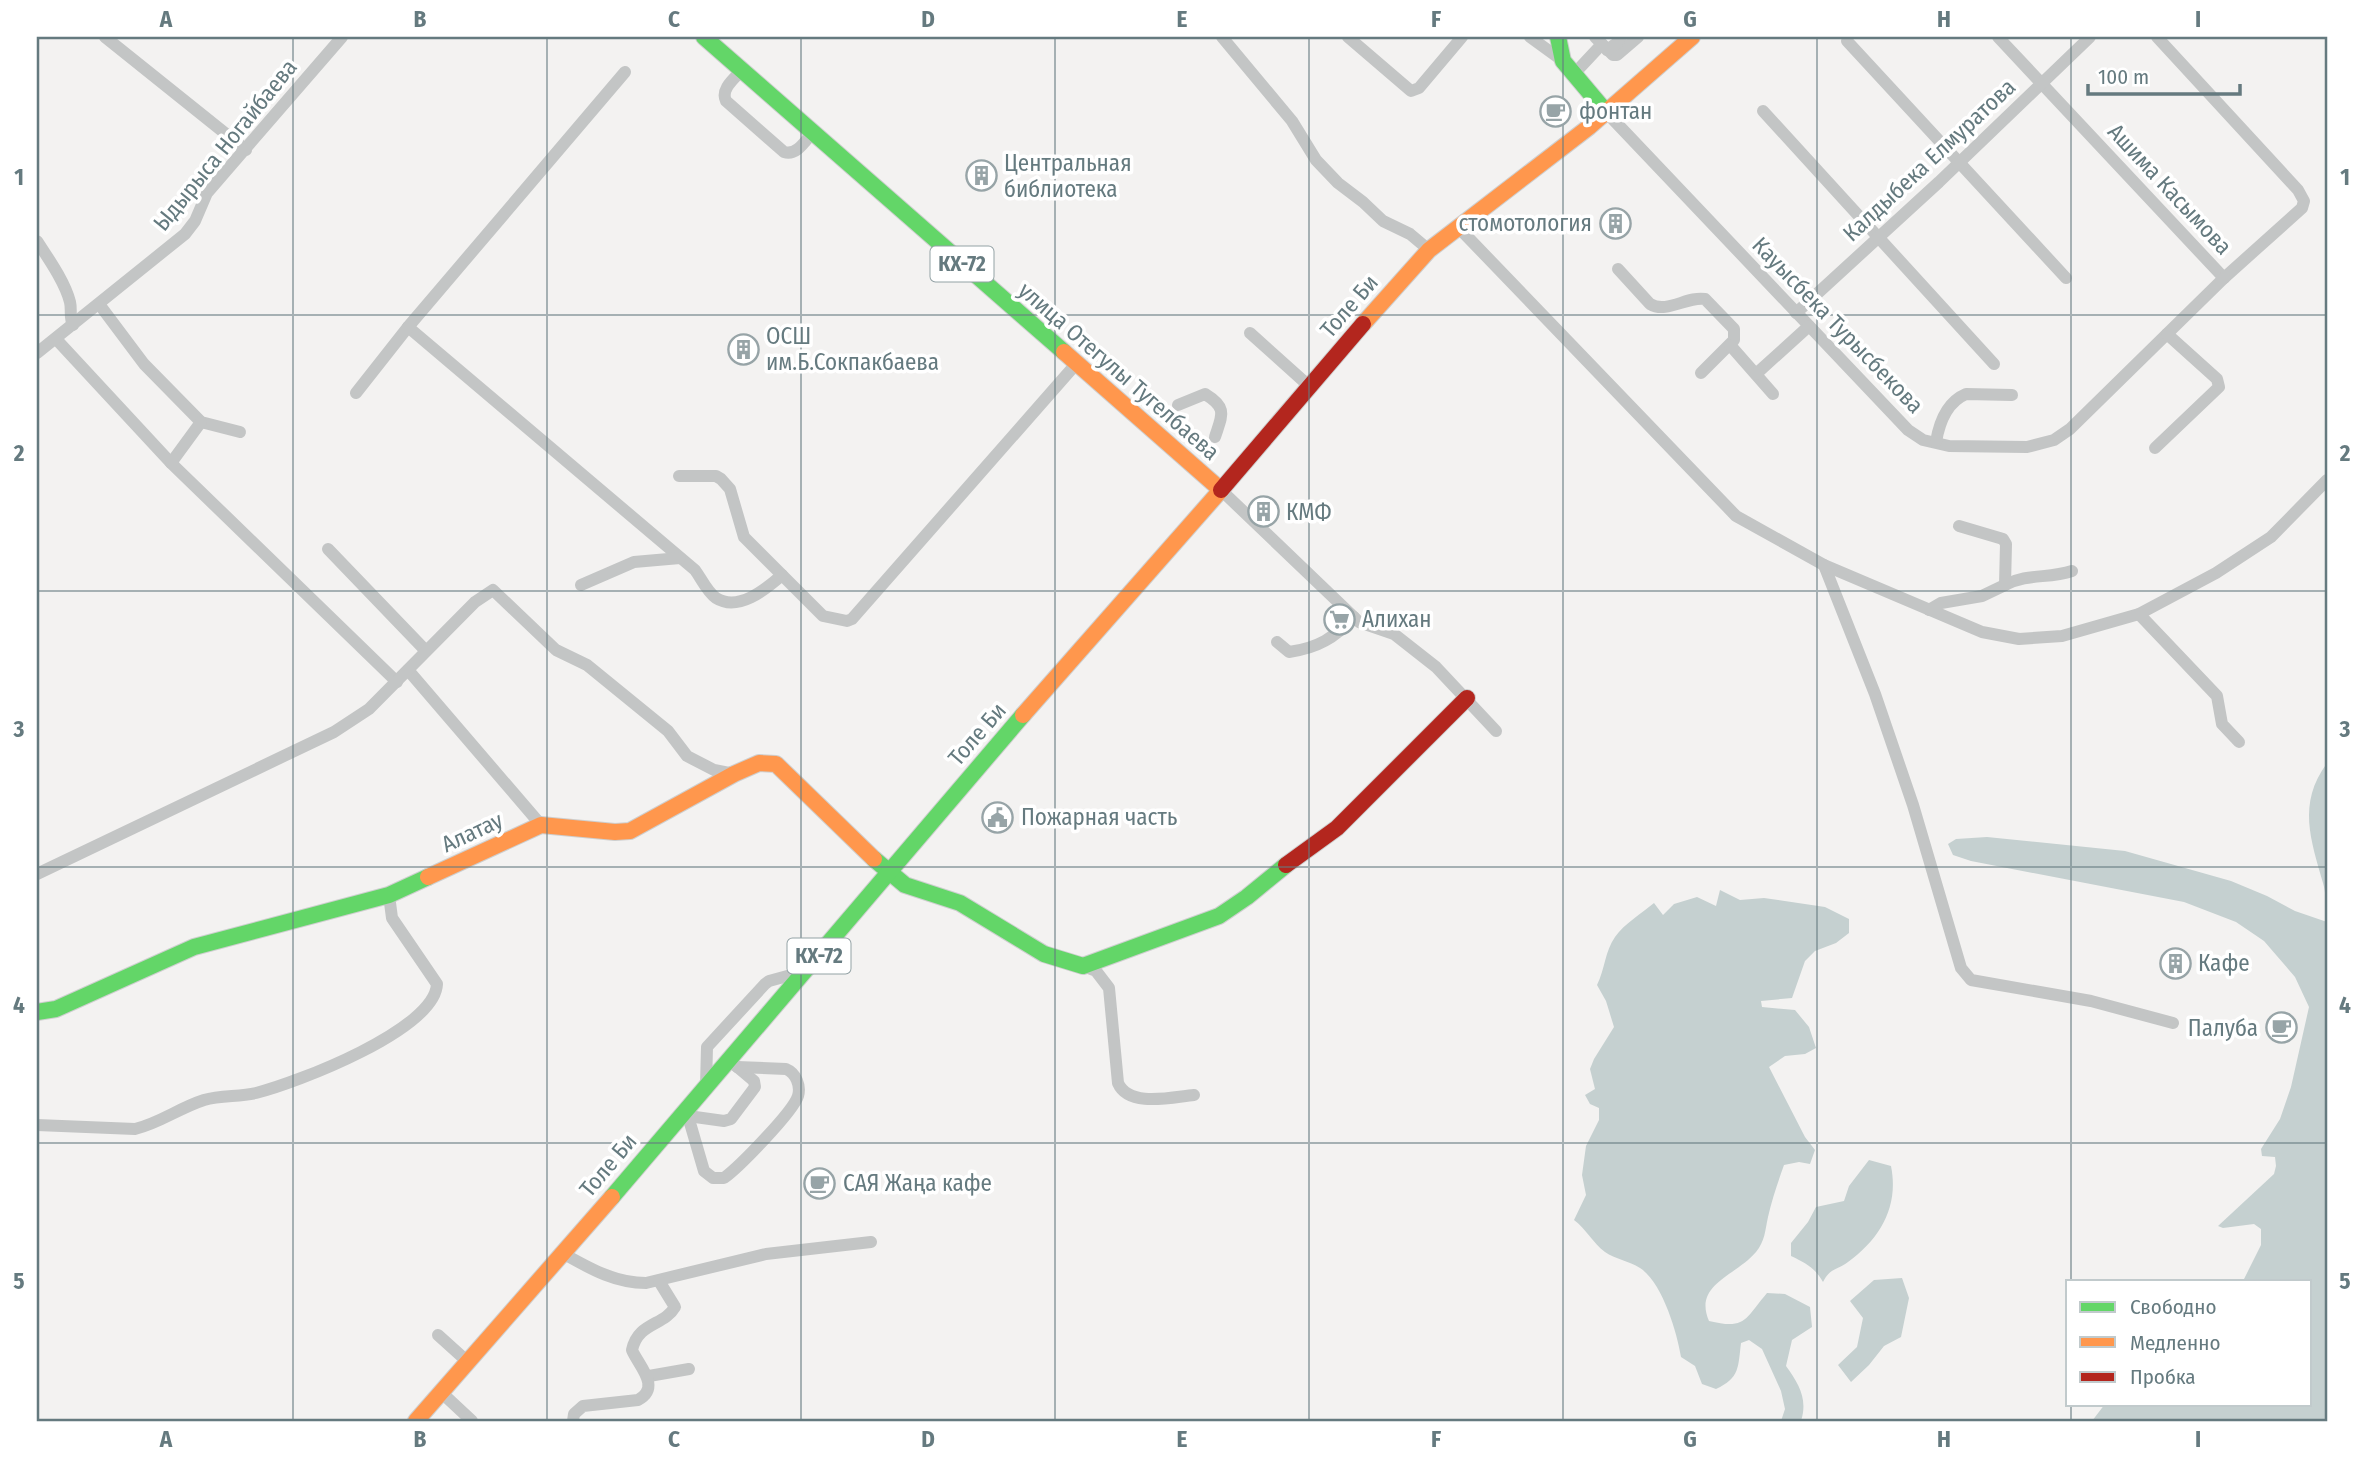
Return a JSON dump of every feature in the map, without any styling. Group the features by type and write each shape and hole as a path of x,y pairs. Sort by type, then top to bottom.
{"street":[{"path":"105,37 246,150"},
{"name":"Ыдырыса Ногайбаева","path":"37,353 185,234 195,221 207,193 342,37"},
{"name":"улица Отегулы Тугелбаева","path":"704,37 1221,490"},
{"path":"1222,37 1292,121 1316,160 1338,183 1383,221 1409,234 1429,250"},
{"path":"1348,37 1408,90 1415,91 1462,37"},
{"path":"1530,37 1563,61 1610,108"},
{"path":"1558,37 1563,61"},
{"path":"1574,74 1601,44 1617,43 1621,37"},
{"path":"1601,44 1613,55 1619,54 1638,37"},
{"name":"Толе Би","path":"416,1421 564,1254 706,1086 733,1064 806,971 1004,736 1429,250 1610,108 1692,37"},
{"name":"Ашима Касымова","path":"1998,37 2224,278"},
{"name":"Калдыбека Елмуратова","path":"1796,313 2090,37"},
{"name":"Кауысбека Турысбекова","path":"1610,108 1796,313 1908,430 1923,440 1949,446 2026,447 2054,440 2070,429 2224,278 2297,213 2304,201 2298,190 2157,37"},
{"path":"1847,41 2067,278"},
{"path":"743,70 725,90 723,96 726,101 784,152 795,152 813,132"},
{"path":"356,393 408,327 625,72"},
{"path":"1763,111 1994,365"},
{"path":"1458,227 1736,516 1824,565 1982,632 2019,639 2062,636 2139,614 2216,573 2271,537 2327,480"},
{"path":"37,241 70,302 70,320 73,325"},
{"path":"1618,269 1655,307 1663,308 1695,298 1705,299 1734,329 1734,340 1701,373"},
{"path":"99,304 144,364 201,422 240,432"},
{"path":"1756,374 1809,326"},
{"path":"408,327 695,570 716,598 729,603 762,592 782,575"},
{"path":"1250,333 1309,386"},
{"path":"2155,448 2219,387 2217,379 2167,334"},
{"path":"56,339 171,463 397,682"},
{"path":"1730,345 1773,394"},
{"path":"679,476 716,476 727,485 744,537 823,616 847,621 852,619 1076,365"},
{"path":"1178,405 1201,394 1209,396 1223,409 1215,437"},
{"path":"1936,442 1939,426 1961,397 1966,394 2012,395"},
{"path":"171,463 201,422"},
{"path":"1221,490 1362,624 1394,634 1436,667 1496,731"},
{"path":"1959,526 2003,539 2006,544 2005,585"},
{"path":"328,549 426,651"},
{"path":"581,585 634,562 680,558"},
{"path":"1824,565 1892,743 1961,968 1971,980 2091,1001 2173,1023"},
{"path":"1929,610 1941,603 1982,596 2019,578 2044,578 2072,571"},
{"path":"37,874 334,732 369,709 475,602 493,590 556,650 587,665 668,731 687,757 714,770 734,774"},
{"path":"2139,614 2217,696 2222,724 2239,742"},
{"path":"1277,642 1289,652 1318,644 1338,634 1354,617"},
{"path":"408,670 541,825 630,831 734,774 759,763 776,764 888,872 905,885 960,903 1044,954 1096,971 1109,988 1118,1083 1123,1092 1141,1098 1194,1094"},
{"path":"1083,966 1219,916 1247,897 1272,875 1337,828 1466,698"},
{"name":"Алатау","path":"37,1012 56,1009 194,947 389,895 541,825"},
{"path":"37,1125 135,1129 143,1127 157,1123 187,1105 255,1093 319,1073 405,1026 423,1011 436,991 437,984 392,918 389,895"},
{"path":"706,1086 707,1047 765,984 806,971"},
{"path":"733,1064 786,1069 796,1077 799,1092 790,1110 724,1178 713,1178 704,1171 684,1115 724,1121 730,1119 755,1087 754,1081 733,1064"},
{"path":"564,1254 597,1273 633,1283 659,1281 766,1254 871,1242"},
{"path":"573,1421 574,1414 583,1406 643,1398 648,1389 649,1376 632,1350 638,1335 648,1326 671,1314 675,1307 659,1281"},
{"path":"438,1335 468,1363"},
{"path":"649,1376 689,1369"},
{"path":"442,1393 472,1421"}],"shaded area":[{"path":"2327,763 2327,915 2325,891 2311,837 2309,808 2318,778"},
{"path":"1987,837 2125,851 2231,881 2295,911 2327,922 2327,1421 2092,1421 2103,1406 2312,1406 2312,1280 2244,1280 2261,1245 2261,1229 2254,1224 2223,1228 2218,1226 2274,1174 2275,1157 2262,1156 2261,1149 2280,1119 2291,1087 2309,1007 2295,977 2264,941 2236,922 2184,902 1971,861 1953,855 1948,844 1956,839"},
{"path":"1720,890 1740,900 1764,898 1825,907 1849,919 1849,933 1836,943 1815,951 1805,961 1792,998 1761,1001 1762,1007 1795,1010 1809,1027 1816,1048 1805,1054 1785,1056 1769,1067 1805,1137 1815,1150 1810,1164 1799,1162 1784,1165 1761,1244 1748,1260 1712,1289 1706,1308 1709,1321 1731,1324 1749,1316 1767,1293 1785,1294 1810,1307 1812,1327 1792,1340 1786,1366 1803,1399 1801,1421 1781,1421 1785,1409 1781,1391 1762,1349 1749,1340 1741,1343 1738,1365 1730,1381 1716,1389 1702,1384 1695,1366 1681,1357 1667,1308 1648,1275 1640,1268 1605,1252 1574,1220 1586,1195 1582,1175 1586,1146 1599,1120 1599,1108 1590,1104 1585,1095 1595,1089 1590,1069 1614,1027 1606,1001 1597,985 1609,948 1623,928 1654,903 1663,915 1674,904 1697,897 1716,906"},
{"path":"1869,1160 1891,1166 1893,1181 1890,1208 1870,1242 1848,1262 1831,1271 1823,1282 1810,1266 1791,1256 1791,1243 1816,1207 1844,1201 1849,1186"},
{"path":"1902,1278 1909,1298 1901,1337 1884,1346 1851,1382 1838,1365 1857,1347 1863,1318 1850,1301 1874,1280"}],"traffic: fast":[{"path":"704,37 1064,352"},
{"path":"1558,37 1563,61 1606,112"},
{"path":"612,1197 1023,715"},
{"path":"874,859 905,885 960,903 1044,954 1083,966 1219,916 1286,865"},
{"path":"37,1012 56,1009 194,947 389,895 428,877"}],"traffic: slow":[{"path":"1363,324 1429,250 1589,127 1692,37"},
{"path":"1023,715 1221,490 1064,352"},
{"path":"428,877 541,825 630,831 759,763 776,764 874,859"},
{"path":"416,1421 612,1197"}],"traffic: jam":[{"path":"1221,490 1363,324"},
{"path":"1286,865 1337,828 1467,698"}],"place":[{"name":"фонтан","path":"1556,111"},
{"name":"Центральная библиотека","path":"981,176"},
{"name":"стомотология","path":"1615,223"},
{"name":"ОСШ им.Б.Сокпакбаева","path":"743,349"},
{"name":"КМФ","path":"1263,512"},
{"name":"Алихан","path":"1339,619"},
{"name":"Пожарная часть","path":"998,817"},
{"name":"Кафе","path":"2175,963"},
{"name":"Палуба","path":"2281,1028"},
{"name":"САЯ Жаңа кафе","path":"820,1183"}]}
